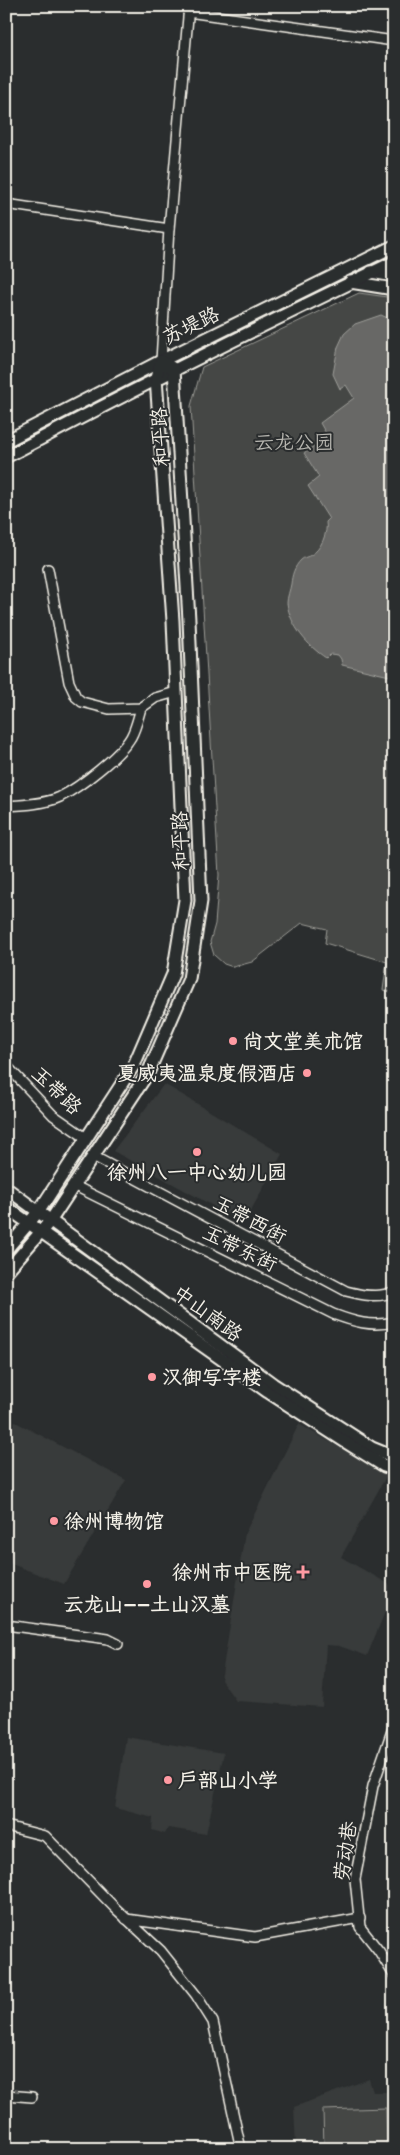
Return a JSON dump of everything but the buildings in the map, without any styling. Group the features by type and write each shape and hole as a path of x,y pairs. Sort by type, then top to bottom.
{"main road":[{"name":"苏堤路","path":"6,441 394,246"},
{"name":"苏堤路","path":"6,457 156,378 348,282 394,262"},
{"path":"348,268 394,276"},
{"path":"348,282 394,289"},
{"path":"162,361 174,369"},
{"name":"和平路","path":"6,1250 38,1211 134,1065 173,974 185,900 173,621 156,378 162,361"},
{"name":"和平路","path":"6,1272 51,1220 148,1073 189,978 201,901 189,620 174,369"},
{"name":"中山南路","path":"6,1188 273,1384 372,1448 394,1458"},
{"name":"中山南路","path":"6,1208 268,1392 384,1466 394,1469"}],"street":[{"path":"188,9 394,41"},
{"name":"和平路","path":"162,361 168,229 188,9"},
{"path":"6,204 168,229"},
{"path":"48,569 68,682 76,698 95,706 117,709 141,708 155,698 176,692"},
{"path":"6,806 60,797 90,776 123,749 132,736 141,708"},
{"name":"玉带路","path":"6,1065 53,1115 86,1138"},
{"name":"玉带西街","path":"94,1156 346,1291 360,1295 375,1296 394,1291"},
{"name":"玉带东街","path":"75,1186 333,1314 356,1323 379,1325 394,1322"},
{"path":"6,1625 108,1639 118,1644"},
{"name":"劳动巷","path":"394,1725 373,1786 355,1879 360,1927 380,1951 394,1975"},
{"path":"6,1826 46,1836 126,1919 161,1951 196,1995 213,2022 241,2149"},
{"path":"126,1919 255,1937 360,1918"},
{"path":"6,2095 32,2097"}],"shaded area":[{"name":"云龙公园","path":"381,315 394,321 394,677 342,665 338,655 330,654 326,658 301,635 292,620 287,603 295,568 302,559 315,553 318,549 326,531 326,522 329,519 308,486 319,477 304,453 328,437 320,423 354,398 346,385 340,389 333,374 338,347 344,334 355,324"},
{"name":"徐州八一中心幼儿园","path":"164,1084 282,1154 244,1223 113,1151"},
{"name":"徐州博物馆","path":"6,1417 126,1480 64,1584 6,1562"},
{"name":"徐州市中医院","path":"299,1424 387,1475 341,1557 394,1587 394,1590 367,1656 339,1646 326,1645 322,1707 236,1701 221,1680 245,1533"},
{"name":"户部山小学","path":"126,1737 224,1753 206,1834 168,1828 165,1834 152,1830 153,1818 115,1808"},
{"path":"369,2079 373,2092 394,2092 394,2149 296,2149 294,2107"}],"green space":[{"name":"云龙公园","path":"359,293 394,298 394,993 383,990 387,962 325,943 327,929 302,923 252,962 233,967 224,964 214,955 210,942 215,924 219,875 191,406 202,367"},
{"path":"386,2108 387,2149 324,2149 323,2110"}],"place":[{"name":"尚文堂美术馆","path":"233,1041"},
{"name":"夏威夷温泉度假酒店","path":"307,1073"},
{"name":"徐州八一中心幼儿园","path":"197,1152"},
{"name":"汉御写字楼","path":"152,1377"},
{"name":"徐州博物馆","path":"54,1521"},
{"name":"徐州市中医院","path":"303,1572"},
{"name":"云龙山——土山汉墓","path":"147,1584"},
{"name":"户部山小学","path":"168,1780"}]}
